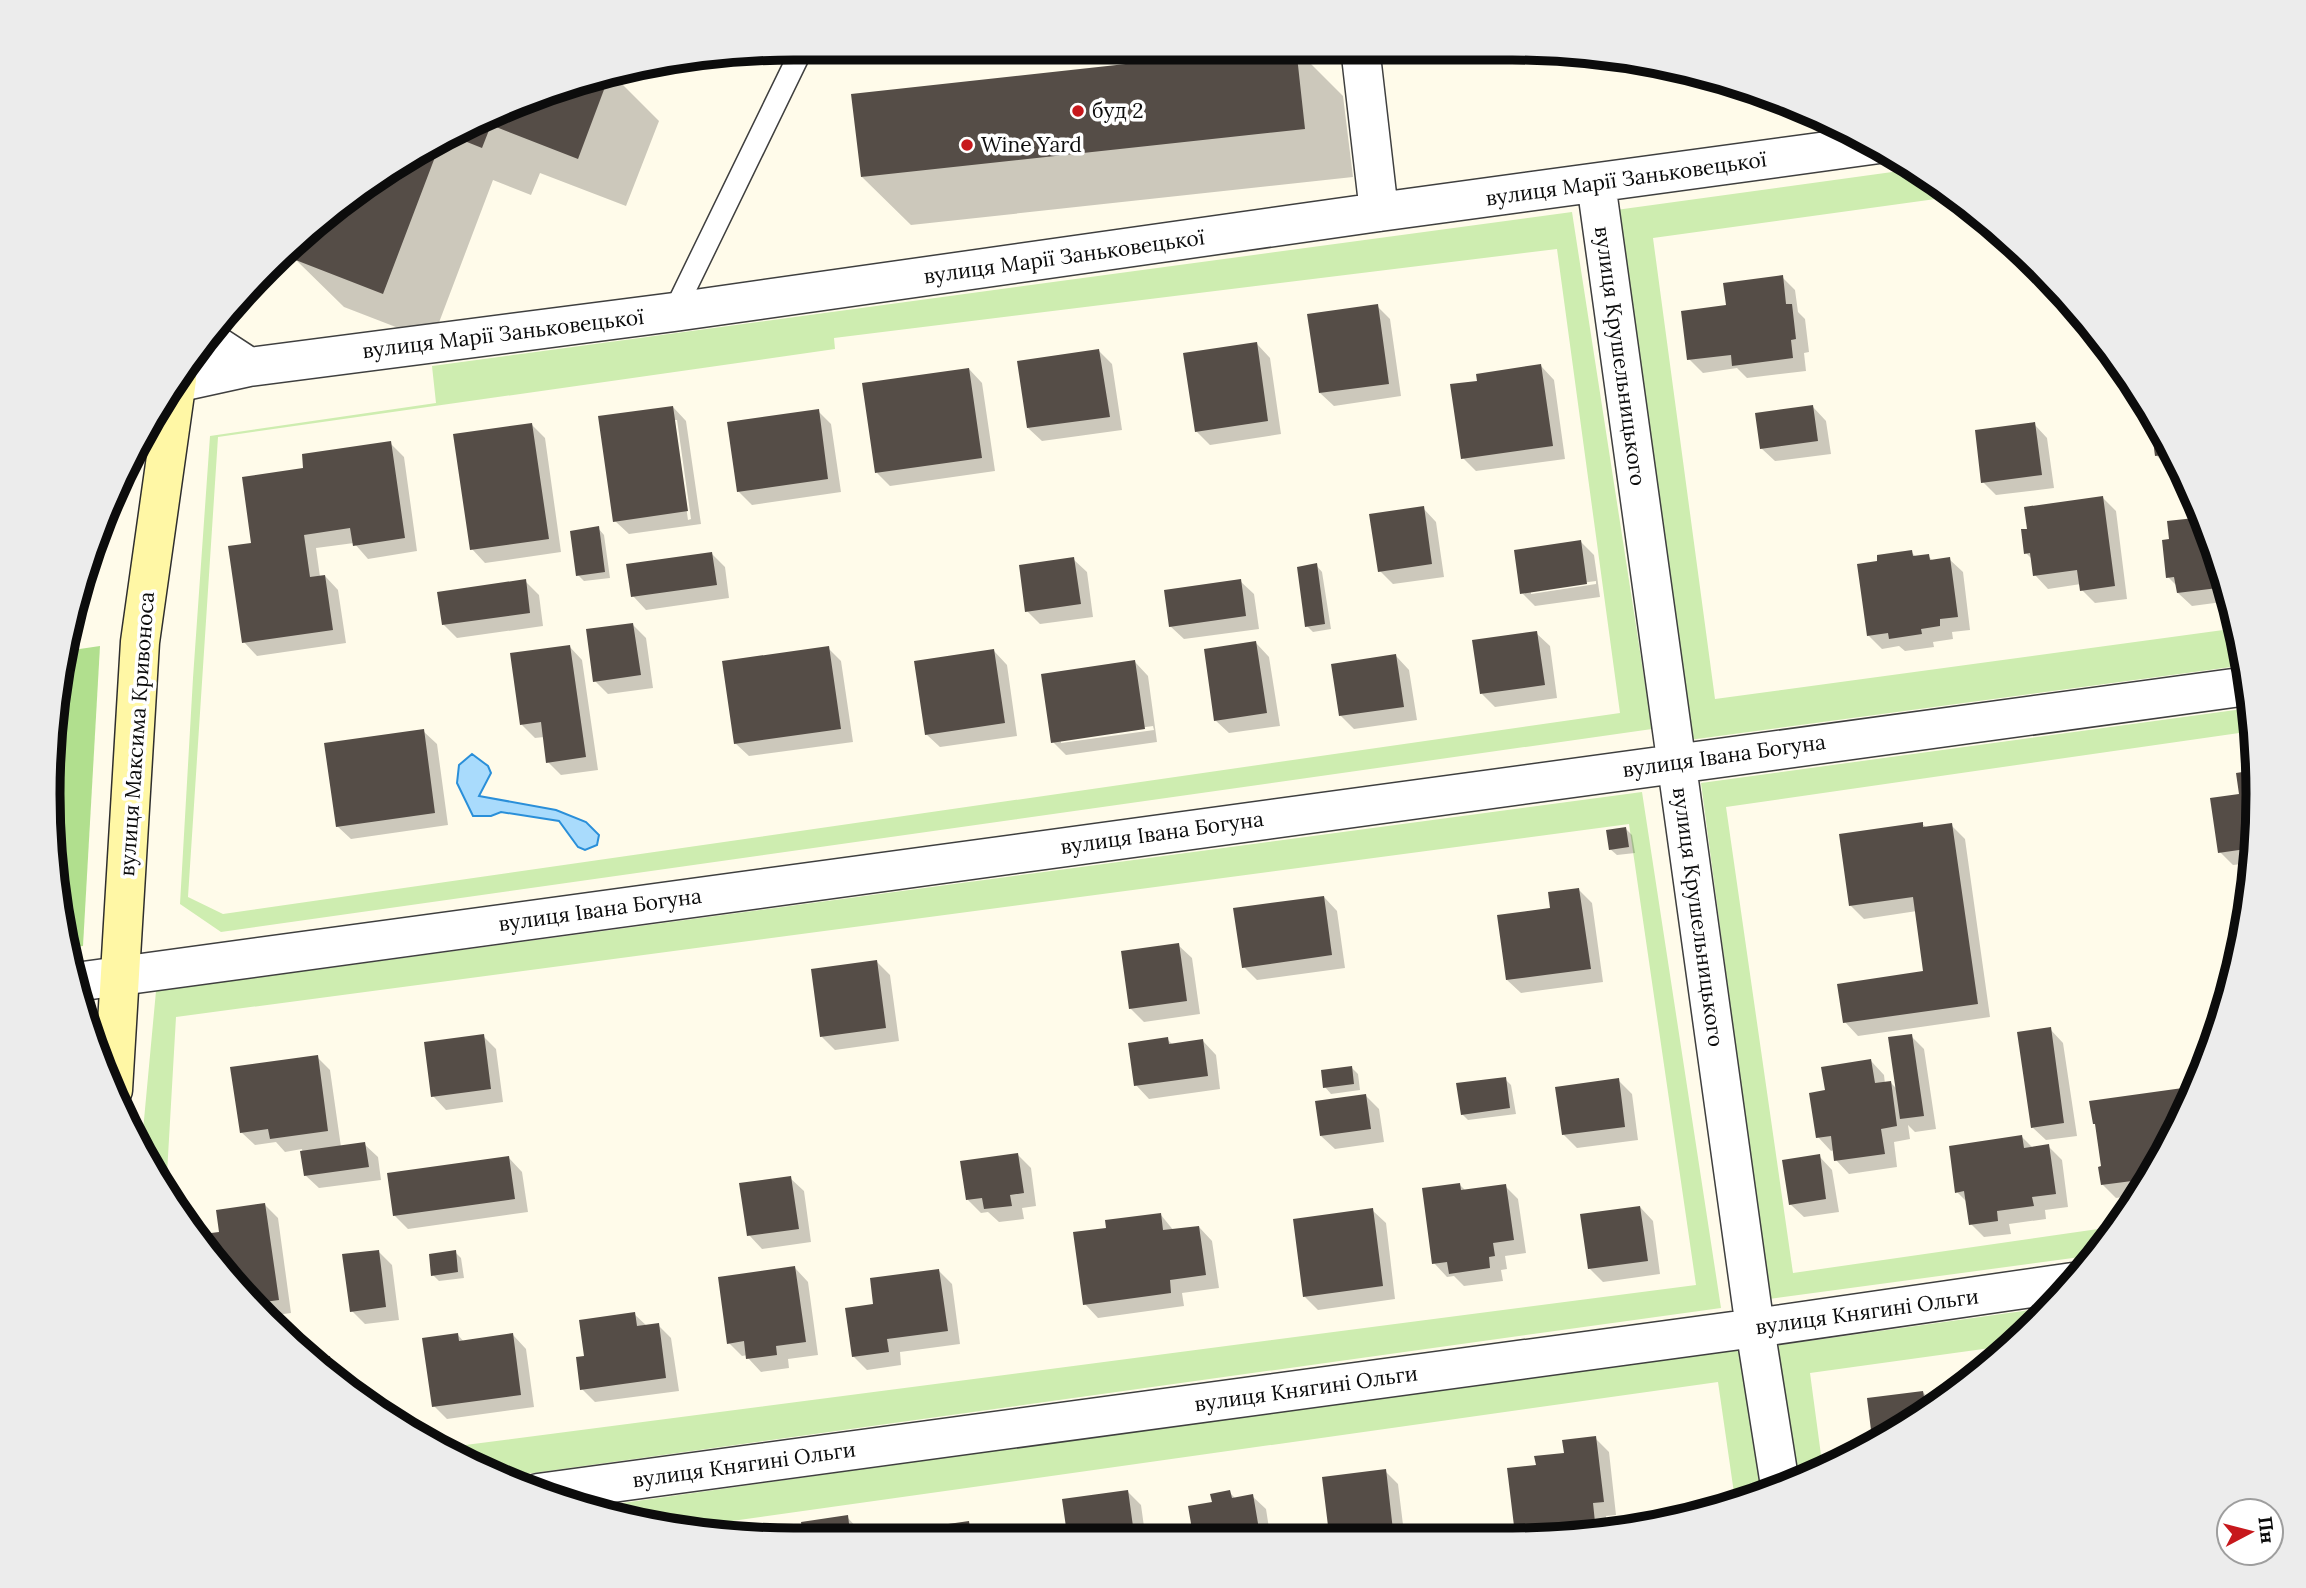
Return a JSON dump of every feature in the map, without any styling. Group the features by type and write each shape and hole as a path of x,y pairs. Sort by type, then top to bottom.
{"street":[{"path":"1361,60 1379,212"},
{"name":"вулиця Марії Заньковецької","path":"188,379 249,367 674,312 1859,147"},
{"name":"вулиця Крушельницького","path":"1597,183 1755,1328 1779,1478"},
{"path":"214,344 249,367"},
{"name":"вулиця Максима Кривоноса","path":"114,1073 140,642 173,402"},
{"name":"вулиця Івана Богуна","path":"84,981 2238,687"},
{"name":"вулиця Княгині Ольги","path":"559,1490 1755,1328 2058,1284"}],"lane":[{"path":"674,312 797,60"}],"green space":[{"path":"1900,171 1941,198 1653,238 1715,699 2227,629 2235,667 1689,740 1616,210"},
{"path":"1572,212 1652,729 221,932 180,904 210,436 436,403 432,366","holes":["1557,249 1620,713 223,914 188,897 218,437 835,349 834,338"]},
{"path":"100,646 83,946 76,947 66,890 60,794 61,746 74,650"},
{"path":"2241,709 2244,732 1726,807 1793,1273 2104,1228 2082,1257 1769,1299 1701,783"},
{"path":"1642,792 1721,1308 518,1475 456,1446 1696,1285 1629,824 176,1017 167,1176 143,1133 156,991"},
{"path":"2034,1309 1994,1347 1810,1373 1822,1460 1792,1473 1773,1346"},
{"path":"1743,1345 1763,1484 1734,1494 1718,1382 713,1524 611,1505"}],"water":[{"path":"472,754 488,766 491,773 479,796 556,810 586,822 599,835 597,845 585,850 578,847 559,821 501,812 491,816 473,816 457,783 459,765"}],"building":[{"name":"буд 2","path":"1162,60 1297,60 1305,129 861,177 851,94"},
{"path":"606,85 578,159 491,125 558,98"},
{"path":"491,125 482,148 461,140"},
{"path":"437,153 383,294 293,259 347,211 386,183"},
{"path":"1783,275 1786,304 1792,304 1796,339 1791,340 1793,358 1732,366 1731,355 1687,360 1681,311 1726,305 1723,283"},
{"path":"1378,304 1389,384 1319,393 1307,314"},
{"path":"1257,342 1268,421 1195,432 1183,353"},
{"path":"1099,349 1110,417 1027,428 1017,361"},
{"path":"1541,364 1553,446 1461,459 1450,384 1477,381 1476,374"},
{"path":"969,368 982,458 875,473 862,383"},
{"path":"1813,405 1818,441 1760,449 1755,413"},
{"path":"673,406 688,511 613,522 598,416"},
{"path":"819,409 828,479 737,492 727,422"},
{"path":"2035,422 2042,475 1981,483 1975,430"},
{"path":"532,423 549,539 470,550 453,434"},
{"path":"2152,435 2163,455 2155,456"},
{"path":"391,441 405,538 353,546 350,528 304,535 310,577 325,575 333,630 242,643 228,546 251,543 242,477 303,468 302,454"},
{"path":"2103,496 2115,586 2080,591 2077,570 2033,576 2030,553 2024,554 2021,529 2027,529 2024,507"},
{"path":"1424,506 1432,564 1378,572 1369,514"},
{"path":"2193,518 2217,588 2177,593 2174,577 2166,578 2162,540 2169,539 2167,521"},
{"path":"599,526 605,572 576,576 570,531"},
{"path":"1581,540 1587,584 1520,594 1514,550"},
{"path":"1912,550 1913,556 1929,554 1930,560 1950,557 1958,617 1940,619 1940,626 1921,629 1922,634 1889,639 1888,633 1867,636 1857,564 1877,561 1877,555"},
{"path":"712,552 717,585 631,597 626,564"},
{"path":"1074,557 1081,604 1025,612 1019,565"},
{"path":"1317,563 1325,624 1305,627 1297,567"},
{"path":"526,579 530,613 442,625 437,592"},
{"path":"1241,579 1246,616 1169,627 1164,590"},
{"path":"633,623 641,675 593,682 586,629"},
{"path":"1537,631 1545,685 1480,694 1472,640"},
{"path":"1256,641 1267,713 1214,721 1204,649"},
{"path":"570,645 586,757 546,763 541,722 520,725 510,653"},
{"path":"829,646 841,729 734,744 722,661"},
{"path":"994,649 1005,723 925,735 914,661"},
{"path":"1396,654 1404,707 1339,716 1331,664"},
{"path":"1135,660 1145,729 1051,743 1041,674"},
{"path":"424,729 435,813 336,827 324,743"},
{"path":"2246,772 2244,849 2218,853 2210,798 2239,794 2236,773"},
{"path":"1923,822 1923,827 1952,823 1978,1004 1843,1023 1837,984 1923,971 1913,897 1849,906 1839,834"},
{"path":"1626,827 1629,847 1609,850 1606,830"},
{"path":"1579,888 1591,969 1506,980 1497,915 1550,908 1548,892"},
{"path":"1324,896 1332,955 1242,968 1233,908"},
{"path":"1179,943 1187,1001 1129,1009 1121,951"},
{"path":"877,960 886,1028 820,1037 811,969"},
{"path":"2051,1027 2064,1123 2031,1128 2017,1032"},
{"path":"484,1034 491,1089 431,1097 424,1042"},
{"path":"1912,1034 1924,1116 1900,1119 1888,1037"},
{"path":"1168,1037 1169,1044 1203,1039 1208,1076 1134,1086 1128,1043"},
{"path":"318,1055 328,1131 270,1139 268,1129 240,1133 230,1067"},
{"path":"1871,1059 1875,1083 1891,1081 1897,1126 1881,1129 1885,1154 1834,1161 1831,1136 1816,1138 1809,1093 1825,1090 1821,1067"},
{"path":"1352,1066 1354,1084 1323,1088 1321,1070"},
{"path":"1506,1077 1510,1108 1461,1115 1456,1083"},
{"path":"1619,1078 1625,1127 1562,1135 1555,1087"},
{"path":"2185,1088 2171,1119 2133,1186 2132,1181 2101,1185 2095,1124 2089,1101"},
{"path":"1366,1094 1371,1129 1320,1136 1315,1101"},
{"path":"2022,1135 2024,1148 2049,1144 2056,1194 2032,1197 2034,1206 1997,1211 1998,1221 1969,1225 1964,1191 1955,1193 1949,1146"},
{"path":"365,1142 369,1167 304,1176 300,1151"},
{"path":"1018,1153 1024,1193 1010,1195 1012,1206 984,1209 982,1198 966,1200 960,1161"},
{"path":"1820,1154 1826,1199 1789,1205 1782,1160"},
{"path":"509,1156 515,1199 393,1216 387,1173"},
{"path":"791,1176 799,1229 747,1236 739,1183"},
{"path":"1460,1183 1461,1190 1506,1184 1514,1240 1493,1243 1495,1256 1489,1257 1490,1268 1449,1274 1447,1262 1432,1264 1422,1188"},
{"path":"265,1203 279,1300 265,1302 206,1234 219,1232 216,1210"},
{"path":"1640,1206 1648,1261 1588,1269 1580,1214"},
{"path":"1373,1208 1383,1286 1303,1297 1293,1219"},
{"path":"1161,1213 1163,1230 1199,1226 1206,1275 1170,1280 1171,1293 1083,1305 1073,1232 1106,1228 1105,1220"},
{"path":"379,1250 386,1307 350,1312 342,1254"},
{"path":"456,1250 458,1272 431,1276 429,1254"},
{"path":"795,1266 806,1342 776,1346 777,1355 746,1359 744,1341 727,1344 718,1277"},
{"path":"939,1269 948,1331 887,1339 889,1352 852,1357 845,1308 873,1304 870,1278"},
{"path":"635,1312 637,1326 659,1323 666,1378 580,1390 576,1357 584,1356 579,1320"},
{"path":"458,1333 459,1341 513,1333 521,1395 432,1407 422,1338"},
{"path":"1923,1391 1925,1402 1872,1434 1867,1398"},
{"path":"1596,1436 1604,1502 1593,1503 1595,1523 1514,1528 1507,1468 1536,1465 1534,1456 1564,1453 1562,1440"},
{"path":"1386,1469 1393,1528 1328,1528 1322,1477"},
{"path":"1128,1490 1133,1528 1066,1528 1062,1499"},
{"path":"1230,1490 1232,1498 1253,1494 1259,1528 1192,1528 1188,1506 1212,1502 1210,1494"},
{"path":"848,1515 850,1528 802,1528 801,1522"},
{"path":"969,1521 970,1528 920,1528"}],"place":[{"name":"буд 2","path":"1078,111"},
{"name":"Wine Yard","path":"967,145"}]}
